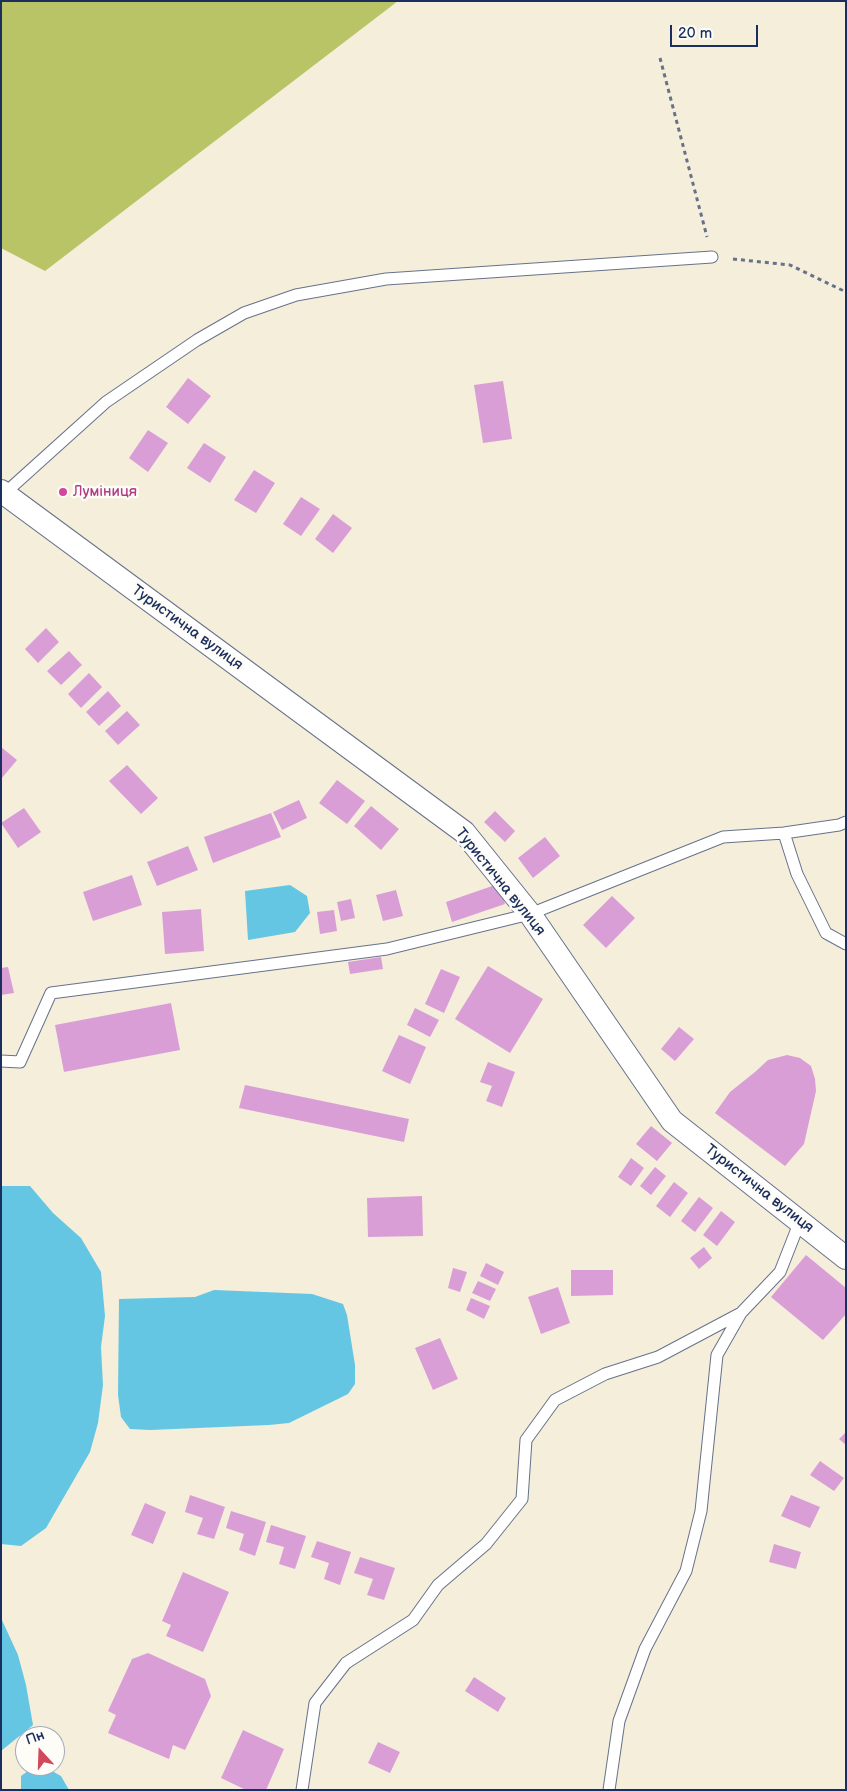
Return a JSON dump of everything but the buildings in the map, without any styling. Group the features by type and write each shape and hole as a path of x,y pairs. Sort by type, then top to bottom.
{"street":[{"name":"Туристична вулиця","path":"2,492 464,832 530,914 672,1121 846,1258"}],"lane":[{"path":"2,492 106,402 197,340 244,313 296,295 386,279 712,257"},
{"path":"1,1061 20,1062 51,993 387,949 530,914 723,837 784,833 839,825 846,822"},
{"path":"784,833 797,874 826,934 846,944"},
{"path":"609,1790 619,1721 645,1649 686,1571 701,1511 717,1355 741,1314 780,1272 800,1221"},
{"path":"302,1790 316,1703 346,1663 413,1620 438,1585 486,1544 522,1499 526,1440 555,1400 605,1374 658,1357 741,1314"}],"path":[{"path":"660,58 712,257 790,265 846,292"}],"green space":[{"path":"1,1 398,1 45,271 1,248"}],"water":[{"path":"290,885 307,896 310,913 295,932 248,940 245,891"},
{"path":"1,1186 30,1186 53,1213 81,1238 101,1272 105,1316 101,1347 103,1385 98,1423 90,1452 46,1528 21,1546 1,1544"},
{"path":"214,1290 312,1294 343,1304 347,1315 355,1365 355,1384 348,1394 289,1423 150,1430 130,1429 121,1417 118,1395 119,1299 195,1297"},
{"path":"1,1618 18,1655 26,1685 33,1725 15,1726 15,1740 1,1751"},
{"path":"21,1776 61,1776 69,1790 21,1790"}],"place":[{"name":"Луміниця","path":"63,492"}]}
